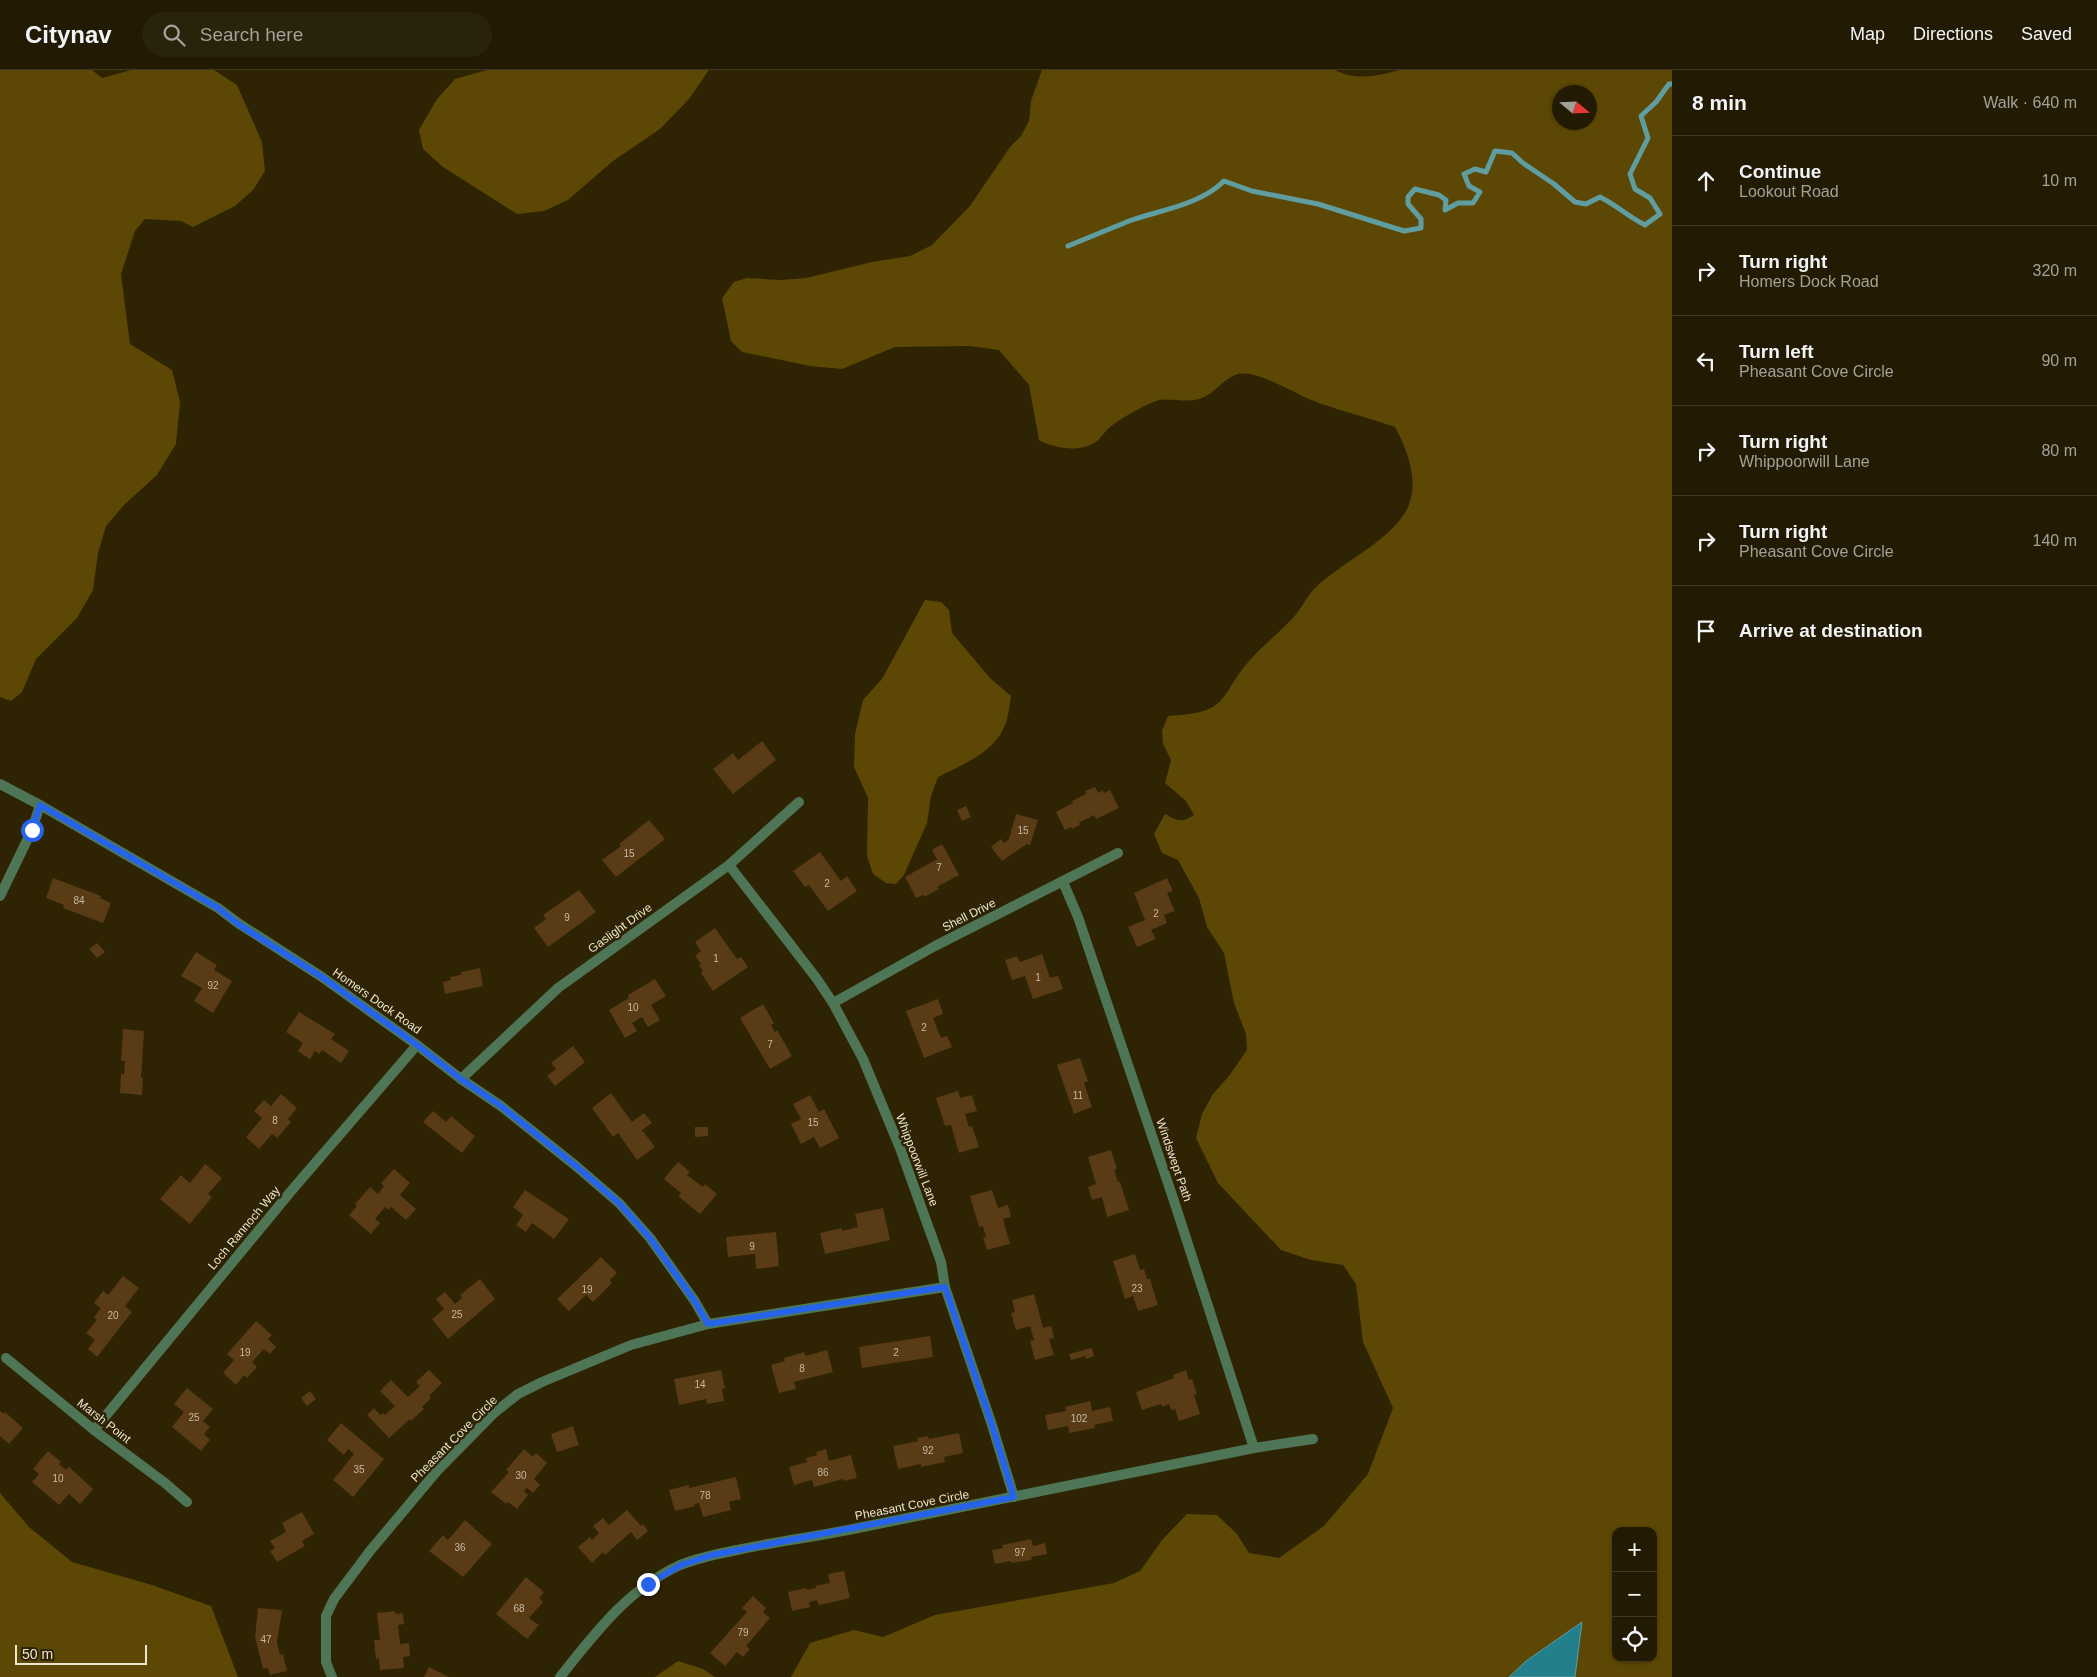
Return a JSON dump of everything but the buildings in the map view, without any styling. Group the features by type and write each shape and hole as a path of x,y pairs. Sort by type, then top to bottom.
{"street":[{"name":"Homers Dock Road","path":"0,784 40,805 218,908 238,924 322,977 501,1106 619,1203 650,1238 694,1300 708,1324"},
{"name":"Gaslight Drive","path":"461,1079 558,988 729,865 799,802"},
{"path":"0,896 32,830 40,805"},
{"name":"Shell Drive","path":"832,1003 935,946 1118,853"},
{"name":"Whippoorwill Lane","path":"729,865 774,920 832,1003 863,1059 900,1148 941,1262 945,1287 992,1425 1014,1497"},
{"name":"Windswept Path","path":"1063,882 1078,916 1174,1201 1254,1448"},
{"name":"Loch Rannoch Way","path":"94,1430 292,1190 417,1045"},
{"name":"Pheasant Cove Circle","path":"332,1677 326,1662 326,1616 334,1599 370,1551 437,1471 494,1413 518,1394 631,1345 708,1324 945,1287"},
{"name":"Marsh Point","path":"6,1358 94,1430 165,1483 187,1502"},
{"name":"Pheasant Cove Circle","path":"560,1677 606,1620 628,1598 681,1565 712,1555 1014,1497 1254,1448 1313,1439"}],"shaded area":[{"path":"0,70 92,70 102,78 131,70 214,70 237,85 262,142 265,171 253,190 235,206 193,227 181,221 145,219 135,231 121,274 130,344 172,370 180,402 176,444 157,475 124,505 106,526 98,553 93,590 77,618 36,659 22,692 11,701 0,697"},
{"path":"487,70 709,70 689,99 660,129 613,161 568,200 544,211 517,214 443,167 423,149 419,130 437,99 455,79"},
{"path":"1042,70 1335,70 1351,75 1375,76 1399,70 1672,70 1672,1677 1575,1677 1581,1623 1526,1661 1509,1677 791,1677 810,1643 854,1630 883,1637 935,1615 1114,1583 1140,1571 1162,1540 1187,1514 1217,1515 1237,1534 1249,1553 1279,1558 1324,1526 1368,1474 1393,1408 1363,1342 1356,1284 1343,1265 1311,1260 1281,1250 1218,1183 1196,1138 1202,1114 1213,1094 1229,1076 1247,1050 1246,1034 1234,1003 1224,953 1207,927 1199,898 1178,860 1162,853 1154,834 1165,814 1180,820 1194,815 1186,801 1165,783 1171,760 1163,744 1162,731 1168,716 1197,713 1218,704 1246,664 1293,618 1314,589 1378,541 1400,519 1408,507 1411,497 1412,477 1408,456 1395,427 1310,400 1257,376 1238,374 1229,378 1208,395 1198,399 1167,399 1156,401 1143,407 1115,423 1091,445 1076,448 1060,447 1039,440 1029,385 999,350 970,346 895,347 842,369 810,366 742,352 731,341 722,298 734,282 747,278 781,280 806,278 872,262 910,256 932,245 970,206 1010,147 1021,136 1029,121 1031,101"},
{"path":"925,600 941,602 949,610 952,633 990,678 1011,696 1007,719 1003,730 996,740 979,755 938,777 931,796 927,823 904,875 896,884 886,883 873,874 867,856 868,798 854,767 855,734 863,700 882,679"},
{"path":"0,1493 29,1527 72,1562 152,1585 211,1606 238,1677 0,1677"},
{"path":"678,1661 703,1669 715,1677 655,1677"}],"water":[{"path":"1582,1622 1575,1677 1509,1677 1526,1661"}],"waterway":[{"path":"1068,246 1129,221 1192,201 1203,196 1224,181 1252,191 1318,204 1404,231 1421,228 1421,219 1408,204 1408,197 1415,189 1439,195 1446,200 1445,210 1458,203 1473,203 1480,192 1469,186 1464,174 1475,169 1486,172 1495,151 1512,153 1575,202 1586,204 1600,197 1645,225 1660,214 1650,198 1635,189 1630,174 1648,138 1641,116 1656,102 1669,84 1672,84"}],"route":[{"path":"32,830 40,805 218,908 238,924 322,977 501,1106 619,1203 650,1238 694,1300 708,1324 945,1287 992,1425 1014,1497 712,1555 681,1565 648,1584"}]}
